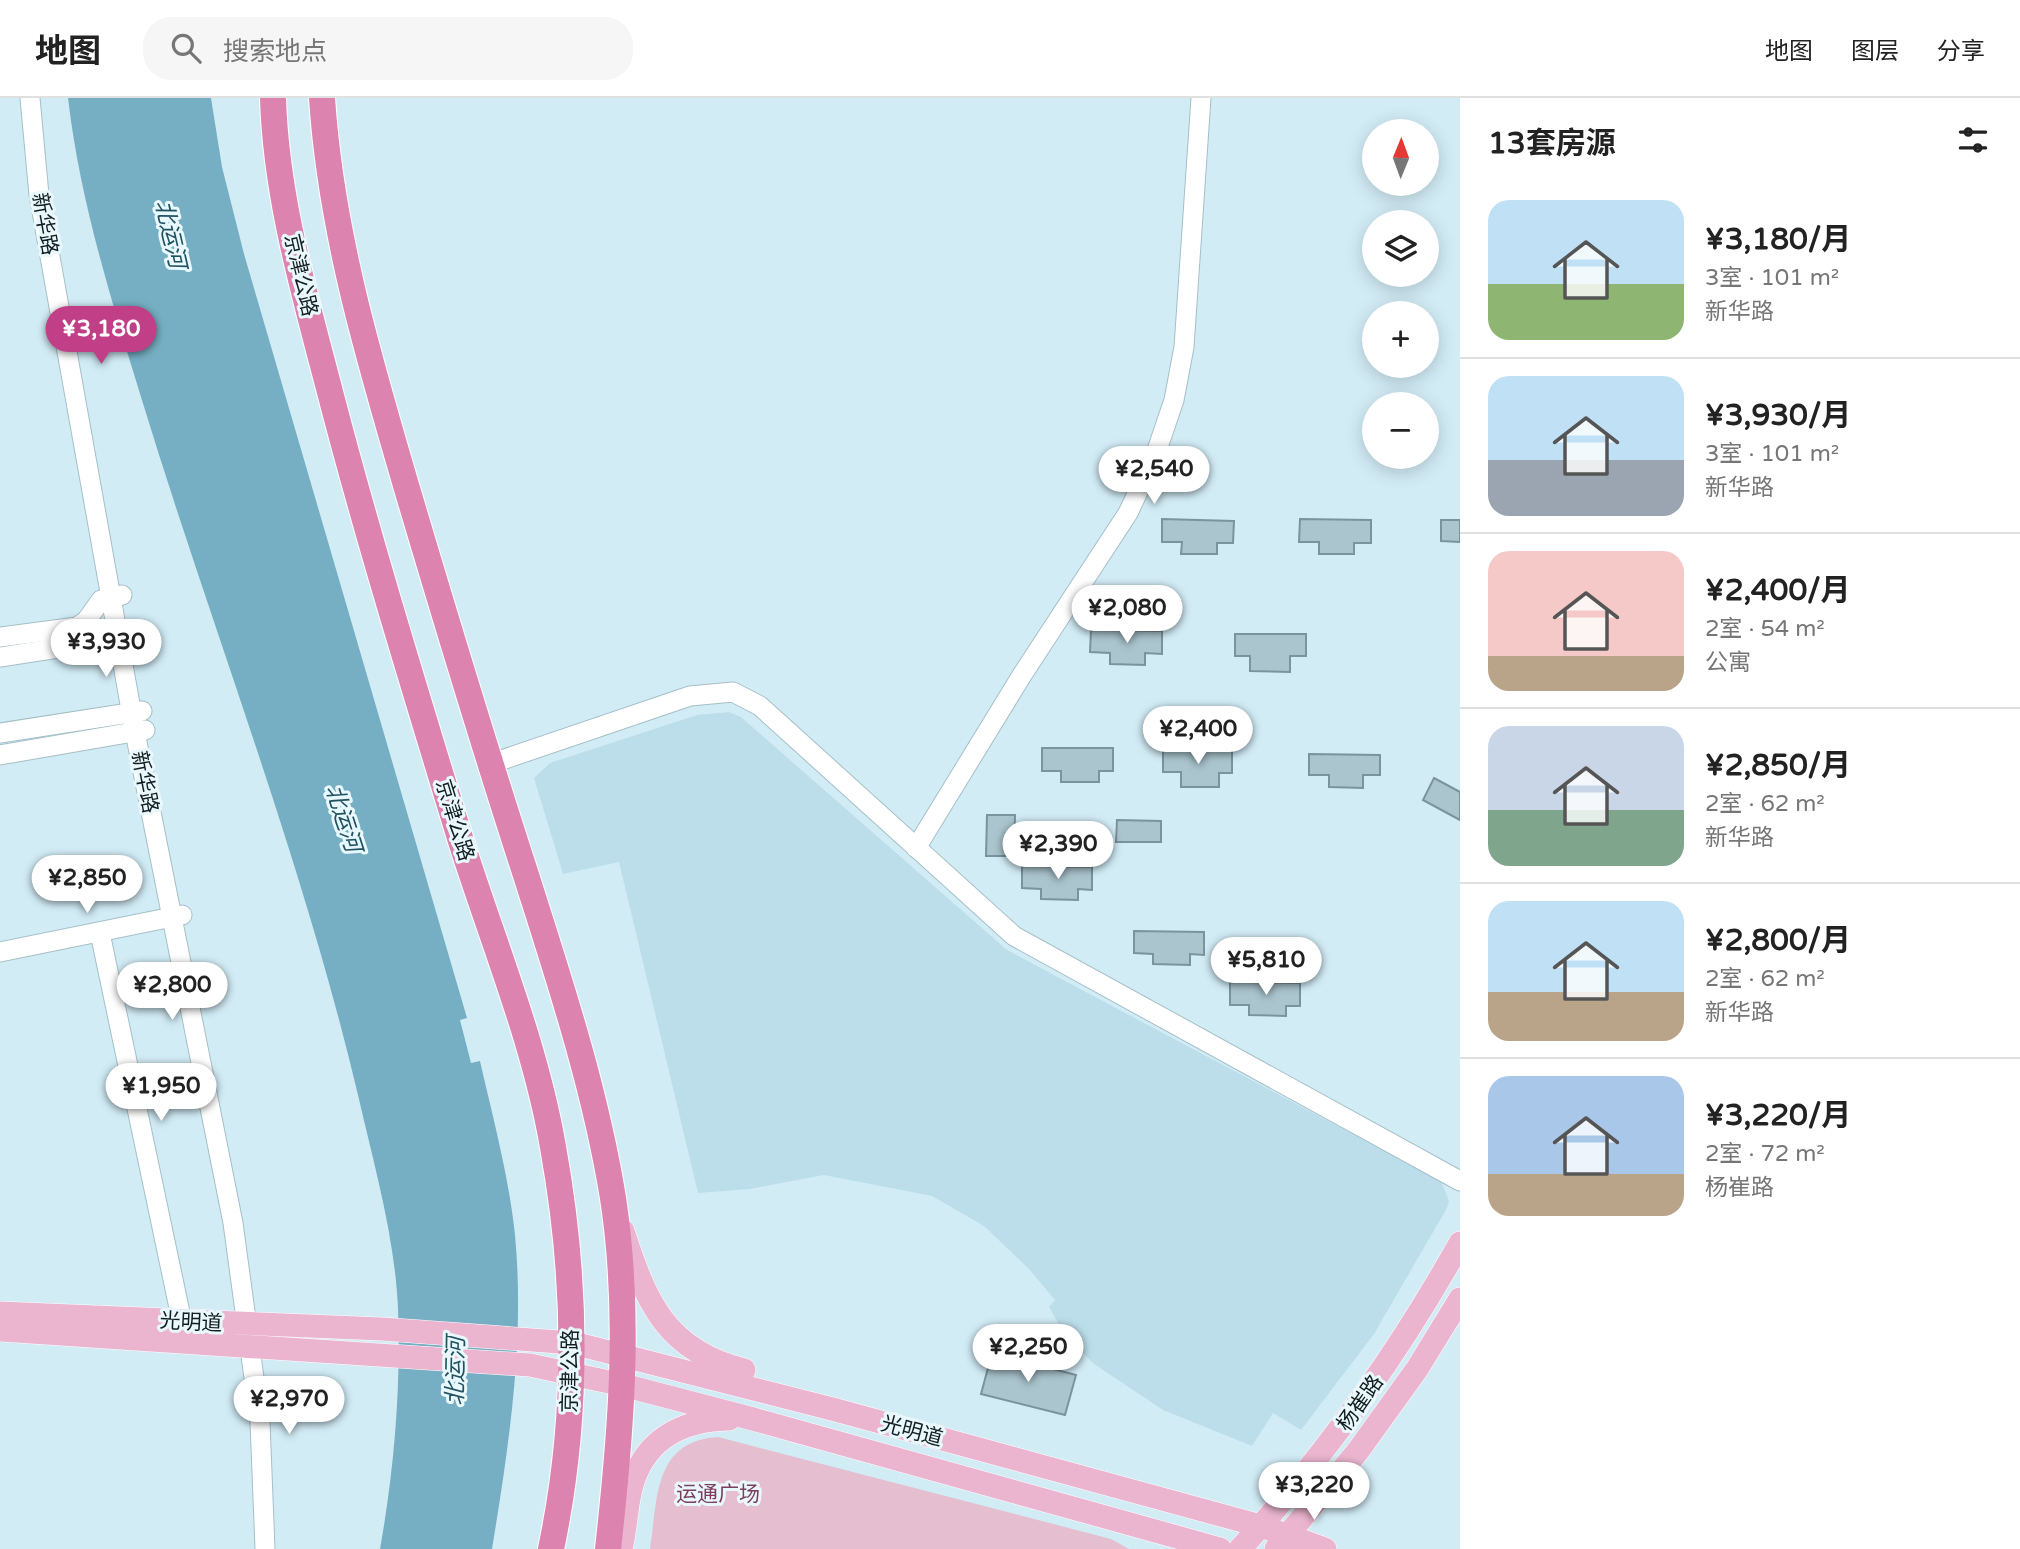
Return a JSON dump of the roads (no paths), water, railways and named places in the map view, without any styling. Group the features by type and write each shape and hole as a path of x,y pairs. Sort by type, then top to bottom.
{"highway":[{"name":"京津公路","path":"273,98 289,227 339,428 457,827 530,1056 553,1144 564,1226 573,1343 565,1460 551,1549"},
{"path":"322,98 336,218 354,304 490,764 575,1035 605,1155 614,1202 623,1354 622,1420 608,1549"}],"main road":[{"path":"614,1202 645,1291 654,1309 677,1338 699,1355 721,1364 783,1380 835,1410"},
{"name":"杨崔路","path":"1240,1549 1324,1454 1391,1359 1460,1243"},
{"name":"杨崔路","path":"1283,1543 1358,1451 1417,1369 1460,1299"},
{"name":"光明道","path":"0,1313 182,1322 380,1355 530,1365 623,1385 753,1419 1220,1549"},
{"name":"光明道","path":"0,1330 254,1336 382,1329 573,1343 835,1410 1261,1526 1283,1543 1325,1549"},
{"path":"621,1549 637,1470 646,1452 678,1428 696,1422 753,1419"}],"street":[{"name":"新华路","path":"30,98 39,195 117,596"},
{"name":"新华路","path":"42,98 52,209 124,638 269,1422 272,1549"},
{"path":"916,848 1022,675 1128,513 1155,456 1174,400 1184,347 1201,98"},
{"path":"0,637 77,626 86,621 101,600 117,596"},
{"path":"0,657 124,638"},
{"path":"490,764 690,696 733,692 760,706 1014,936 1460,1181"},
{"path":"0,733 139,722"},
{"path":"0,755 139,722"},
{"path":"0,952 176,916"},
{"path":"100,933 182,1322"},
{"name":"新华路","path":"254,1336 265,1494 265,1549"}],"water":[{"name":"北运河","path":"68,98 211,98 222,167 244,254 467,1018 460,1020 471,1063 480,1061 505,1169 518,1275 517,1354 492,1549 380,1549 393,1460 398,1369 396,1282 383,1201 336,1007 310,919 168,484 108,286 88,212"}],"park label":[{"name":"运通广场","path":"718,1494"}]}
